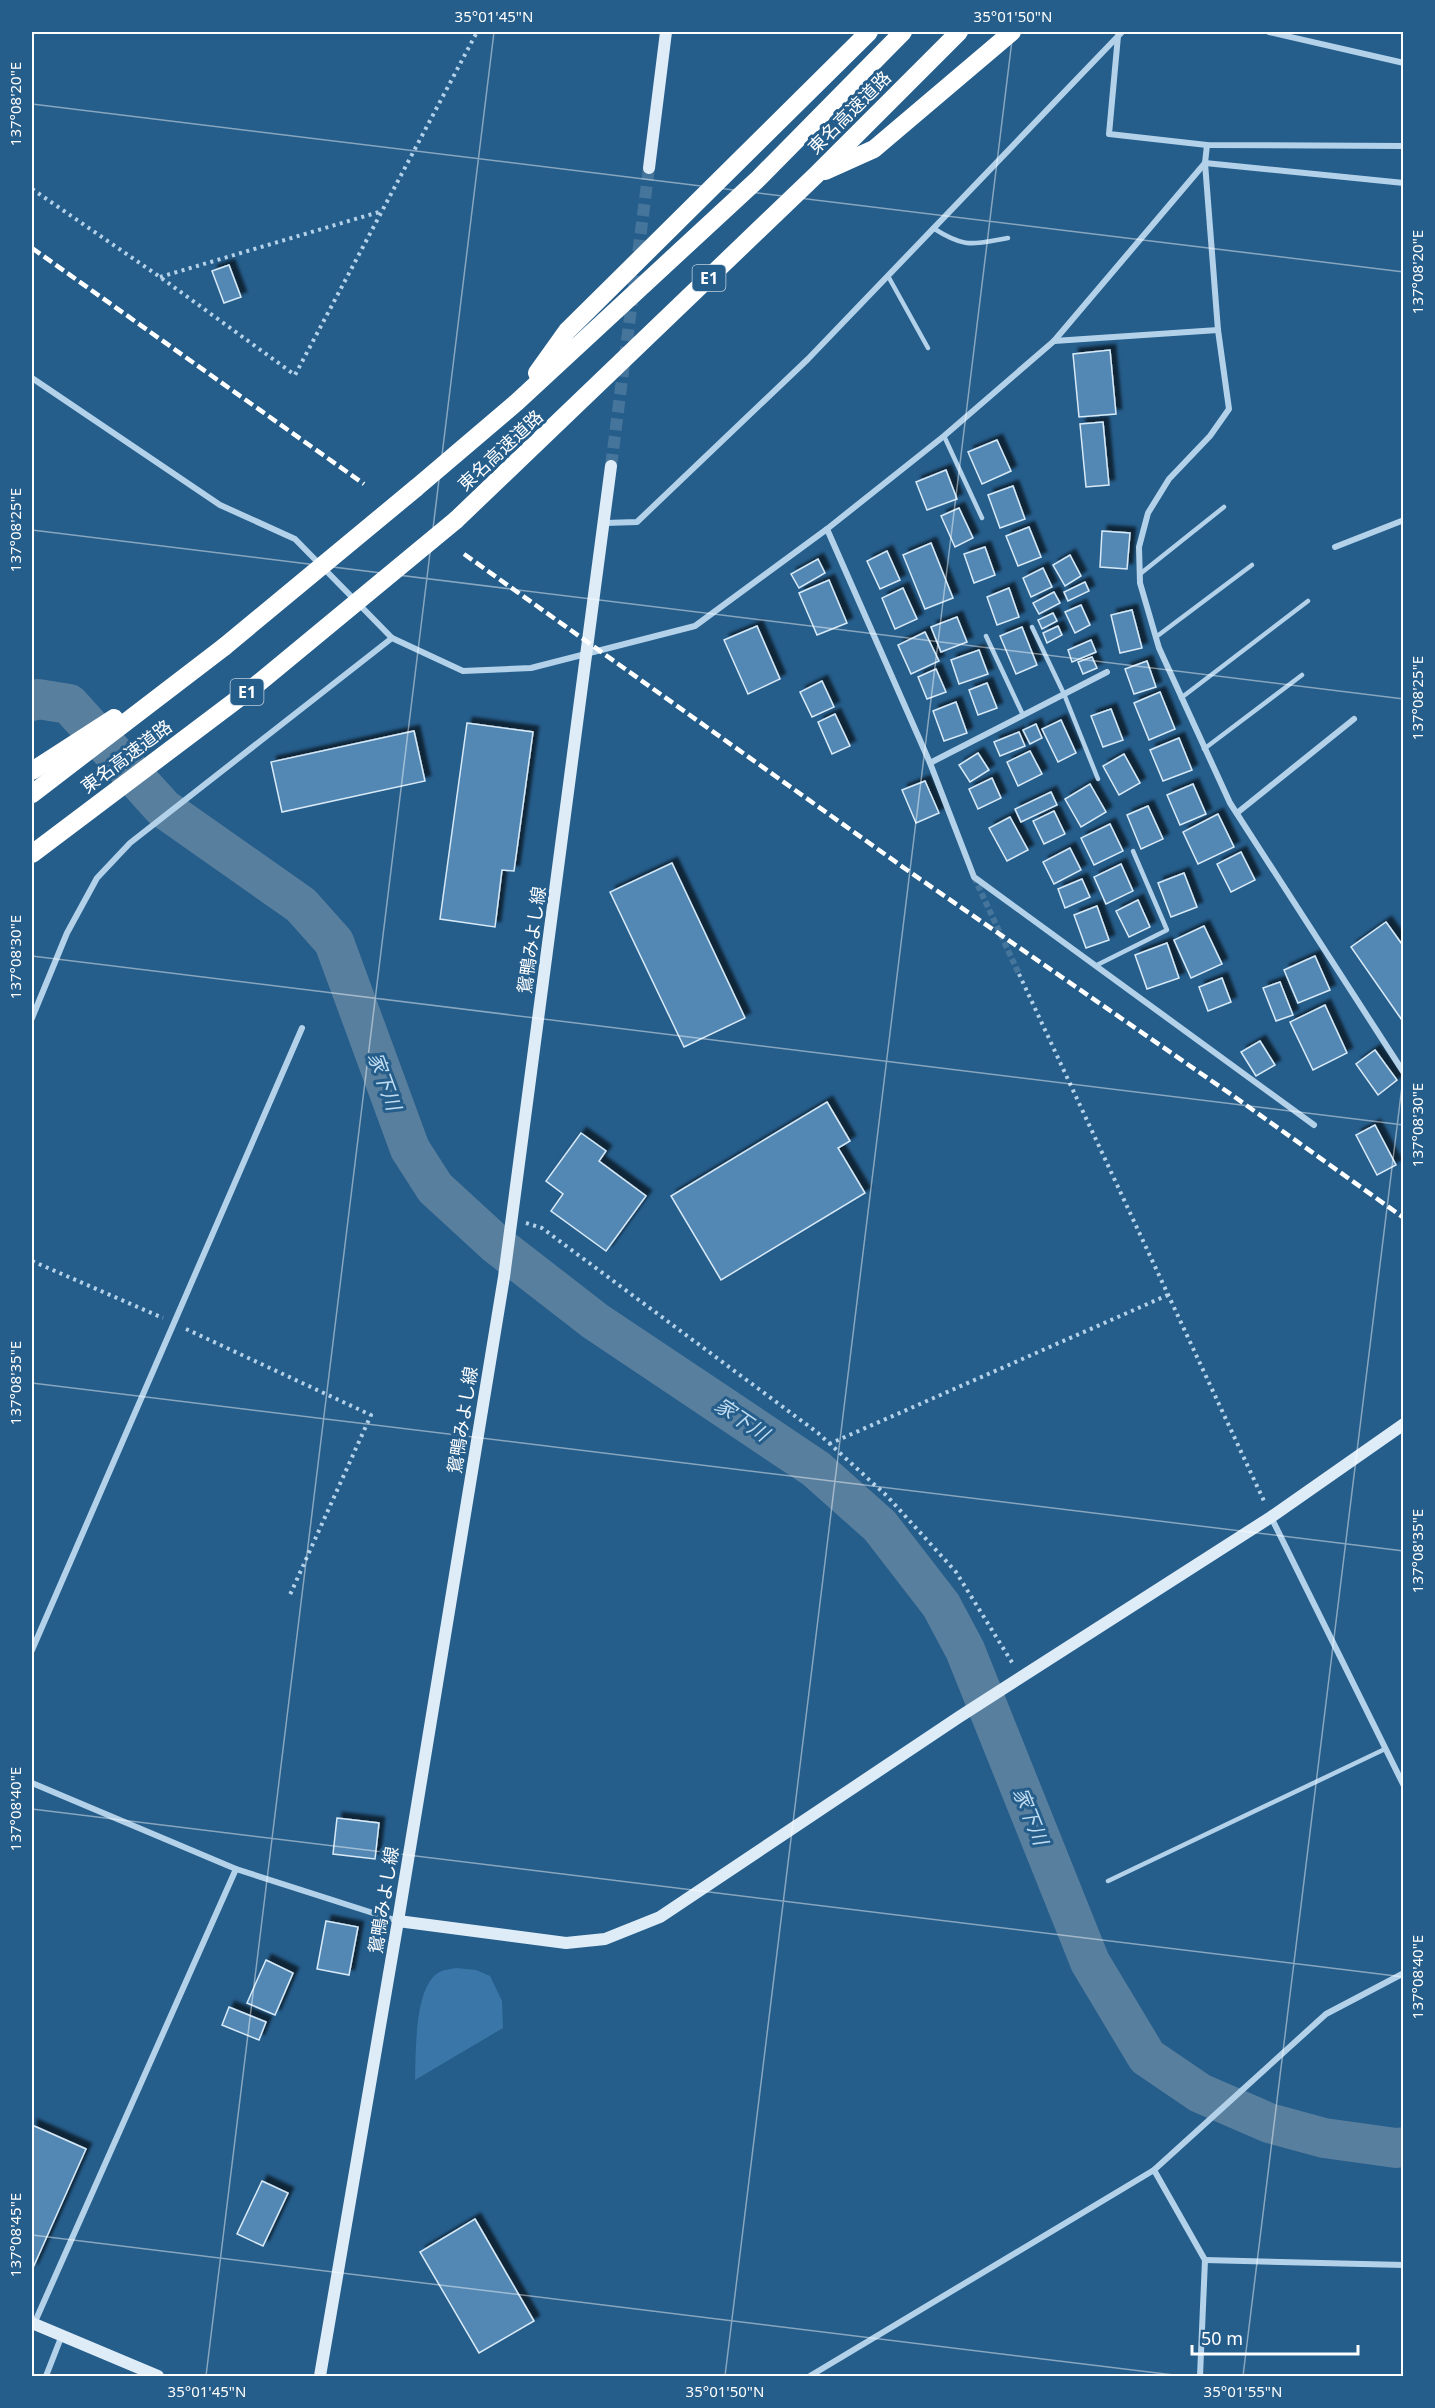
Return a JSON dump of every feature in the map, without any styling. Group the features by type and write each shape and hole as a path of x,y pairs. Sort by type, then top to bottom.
{"highway":[{"path":"517,402 567,331 869,32"},
{"name":"東名高速道路","path":"32,794 224,647 517,402 759,178 903,32"},
{"name":"東名高速道路","path":"32,854 255,686 456,520 816,175 959,32"},
{"path":"816,175 874,149 1012,32"},
{"path":"32,771 224,647"}],"main road":[{"path":"649,168 666,32"},
{"name":"鴛鴨みよし線","path":"320,2376 504,1277 611,466"},
{"path":"398,1921 566,1943 605,1939 660,1917 959,1717 1271,1517 1404,1424"},
{"path":"33,2323 158,2376"}],"street":[{"path":"1269,32 1404,63"},
{"path":"1120,34 1109,134 1207,145 1404,146"},
{"path":"605,524 637,522 808,359 1120,34"},
{"path":"1207,145 1205,163 1218,330 1228,408 1210,436 1169,479 1148,513 1139,547 1140,573 1156,637 1204,749 1237,813 1404,1073"},
{"path":"1205,163 1404,183"},
{"path":"32,378 220,505 295,539 392,638 463,671 531,668 695,626 828,529 944,436 1054,341 1205,163"},
{"path":"1054,341 1218,330"},
{"path":"1335,547 1404,520"},
{"path":"828,529 930,763 974,877 1314,1125"},
{"path":"32,1018 67,933 97,878 130,843 392,638"},
{"path":"930,763 1107,672"},
{"path":"1237,813 1353,719"},
{"path":"32,1650 302,1028"},
{"path":"1271,1517 1404,1785"},
{"path":"32,1783 236,1869 398,1921"},
{"path":"33,2323 236,1869"},
{"path":"810,2376 1155,2170 1326,2014 1404,1973"},
{"path":"1155,2170 1205,2260 1200,2376"},
{"path":"1205,2260 1404,2265"},
{"path":"46,2376 63,2335"}],"lane":[{"path":"933,228 955,242 962,243 1008,238"},
{"path":"888,276 928,348"},
{"path":"944,436 981,518"},
{"path":"1140,573 1224,507"},
{"path":"1156,637 1252,565"},
{"path":"1181,698 1308,601"},
{"path":"1032,627 1064,694 1098,779"},
{"path":"986,636 1023,714"},
{"path":"1204,749 1302,675"},
{"path":"1097,965 1167,930 1133,851"},
{"path":"1108,1881 1385,1749"}],"path":[{"path":"32,189 160,277 295,375 477,32"},
{"path":"160,277 380,212"},
{"path":"1019,974 1271,1517"},
{"path":"511,1221 542,1228 829,1444 887,1496 956,1572 1021,1677"},
{"path":"32,1261 174,1323 371,1415 289,1597"},
{"path":"829,1444 1168,1295"}],"shaded area":[{"path":"456,1968 476,1970 490,1976 502,2001 503,2028 415,2080 416,2039 424,1992 438,1973"}],"building":[{"path":"229,265 241,297 224,303 212,271"},
{"path":"1110,350 1116,414 1079,417 1073,354"},
{"path":"1103,422 1109,485 1086,487 1080,424"},
{"path":"997,440 1011,471 982,484 968,452"},
{"path":"946,470 957,499 927,510 916,482"},
{"path":"1013,486 1025,519 1000,528 988,495"},
{"path":"959,508 973,538 955,547 941,516"},
{"path":"1029,527 1041,557 1018,566 1006,536"},
{"path":"1102,531 1130,533 1127,569 1100,567"},
{"path":"931,543 953,598 925,609 903,555"},
{"path":"985,547 995,575 974,583 964,554"},
{"path":"887,551 900,580 880,589 867,561"},
{"path":"1070,555 1081,576 1065,586 1053,565"},
{"path":"818,559 825,573 799,588 791,574"},
{"path":"1043,568 1052,587 1031,597 1023,578"},
{"path":"829,580 847,623 817,635 799,593"},
{"path":"1085,582 1089,591 1068,601 1064,592"},
{"path":"903,588 917,619 895,629 882,598"},
{"path":"1009,588 1019,617 997,625 987,597"},
{"path":"1054,592 1060,603 1039,614 1033,603"},
{"path":"1081,605 1090,625 1075,633 1065,612"},
{"path":"1132,610 1142,648 1120,653 1111,615"},
{"path":"1053,613 1057,621 1042,629 1038,620"},
{"path":"957,617 967,642 941,652 931,627"},
{"path":"757,626 780,679 748,694 724,640"},
{"path":"1058,626 1062,635 1047,643 1043,633"},
{"path":"1022,627 1037,665 1016,674 1000,636"},
{"path":"925,632 939,661 911,674 898,645"},
{"path":"1091,640 1096,652 1072,662 1068,650"},
{"path":"979,650 988,674 959,684 951,660"},
{"path":"1092,657 1097,668 1083,674 1078,662"},
{"path":"1147,661 1156,687 1134,694 1125,669"},
{"path":"936,669 946,692 927,699 918,677"},
{"path":"822,681 834,707 812,717 800,692"},
{"path":"987,683 997,708 978,715 969,690"},
{"path":"1160,692 1175,729 1149,740 1134,703"},
{"path":"956,702 967,733 944,741 933,711"},
{"path":"1111,709 1123,740 1103,747 1091,716"},
{"path":"835,714 850,746 832,754 818,722"},
{"path":"1061,720 1076,753 1058,762 1042,729"},
{"path":"467,723 533,732 514,871 502,870 495,927 440,919"},
{"path":"1036,724 1042,738 1030,744 1023,730"},
{"path":"414,731 425,781 282,812 271,762"},
{"path":"1019,732 1025,746 1000,756 994,742"},
{"path":"1179,738 1192,770 1163,781 1150,750"},
{"path":"1030,751 1042,774 1018,786 1007,762"},
{"path":"978,753 989,770 970,782 959,765"},
{"path":"1124,754 1140,783 1119,795 1103,766"},
{"path":"992,778 1001,798 978,809 969,789"},
{"path":"925,781 939,813 916,823 902,790"},
{"path":"1090,784 1106,812 1081,827 1065,799"},
{"path":"1193,784 1206,814 1180,825 1167,795"},
{"path":"1051,792 1057,805 1021,822 1015,809"},
{"path":"1148,806 1163,839 1141,849 1127,815"},
{"path":"1054,811 1065,834 1044,844 1033,821"},
{"path":"1218,814 1234,847 1198,864 1183,832"},
{"path":"1010,817 1028,850 1007,861 989,828"},
{"path":"1110,824 1123,851 1094,865 1081,838"},
{"path":"1070,848 1081,870 1054,884 1043,862"},
{"path":"1241,852 1255,880 1231,892 1217,864"},
{"path":"672,863 745,1018 684,1047 610,892"},
{"path":"1121,864 1133,891 1106,904 1094,877"},
{"path":"1184,873 1197,907 1171,917 1158,883"},
{"path":"1082,879 1090,897 1065,908 1058,889"},
{"path":"1138,900 1150,927 1129,937 1116,911"},
{"path":"1097,906 1109,940 1086,948 1074,915"},
{"path":"1386,922 1404,947 1404,1023 1351,947"},
{"path":"1204,926 1222,964 1191,978 1174,940"},
{"path":"1167,943 1179,978 1147,989 1135,955"},
{"path":"1315,956 1330,990 1298,1003 1284,970"},
{"path":"1222,978 1231,1002 1208,1011 1199,987"},
{"path":"1280,982 1293,1015 1276,1021 1263,988"},
{"path":"1325,1005 1347,1053 1313,1070 1290,1022"},
{"path":"1260,1041 1275,1065 1256,1076 1241,1052"},
{"path":"1375,1050 1397,1080 1378,1095 1356,1064"},
{"path":"827,1102 850,1141 838,1148 865,1193 721,1280 671,1196"},
{"path":"1375,1125 1396,1165 1377,1175 1356,1135"},
{"path":"581,1133 606,1151 599,1161 646,1196 606,1251 551,1211 563,1194 546,1181"},
{"path":"337,1818 379,1823 375,1859 333,1854"},
{"path":"326,1921 358,1927 349,1975 317,1969"},
{"path":"266,1960 293,1973 275,2015 247,2003"},
{"path":"229,2007 266,2022 259,2040 222,2025"},
{"path":"32,2125 86,2149 32,2270"},
{"path":"262,2181 288,2193 263,2246 237,2234"},
{"path":"475,2219 534,2321 479,2353 420,2252"}],"waterway":[{"name":"家下川","path":"32,701 38,699 69,704 163,808 301,905 334,942 410,1149 435,1188 497,1245 595,1321 816,1469 880,1526 941,1605 965,1650 1090,1962 1147,2057 1200,2093 1269,2123 1324,2138 1396,2148 1404,2147"}],"tunnel":[{"path":"611,466 649,168"},
{"path":"974,877 1019,974"}],"railway":[{"path":"32,248 364,484"},
{"path":"464,554 907,870 1232,1095 1404,1218"}]}
